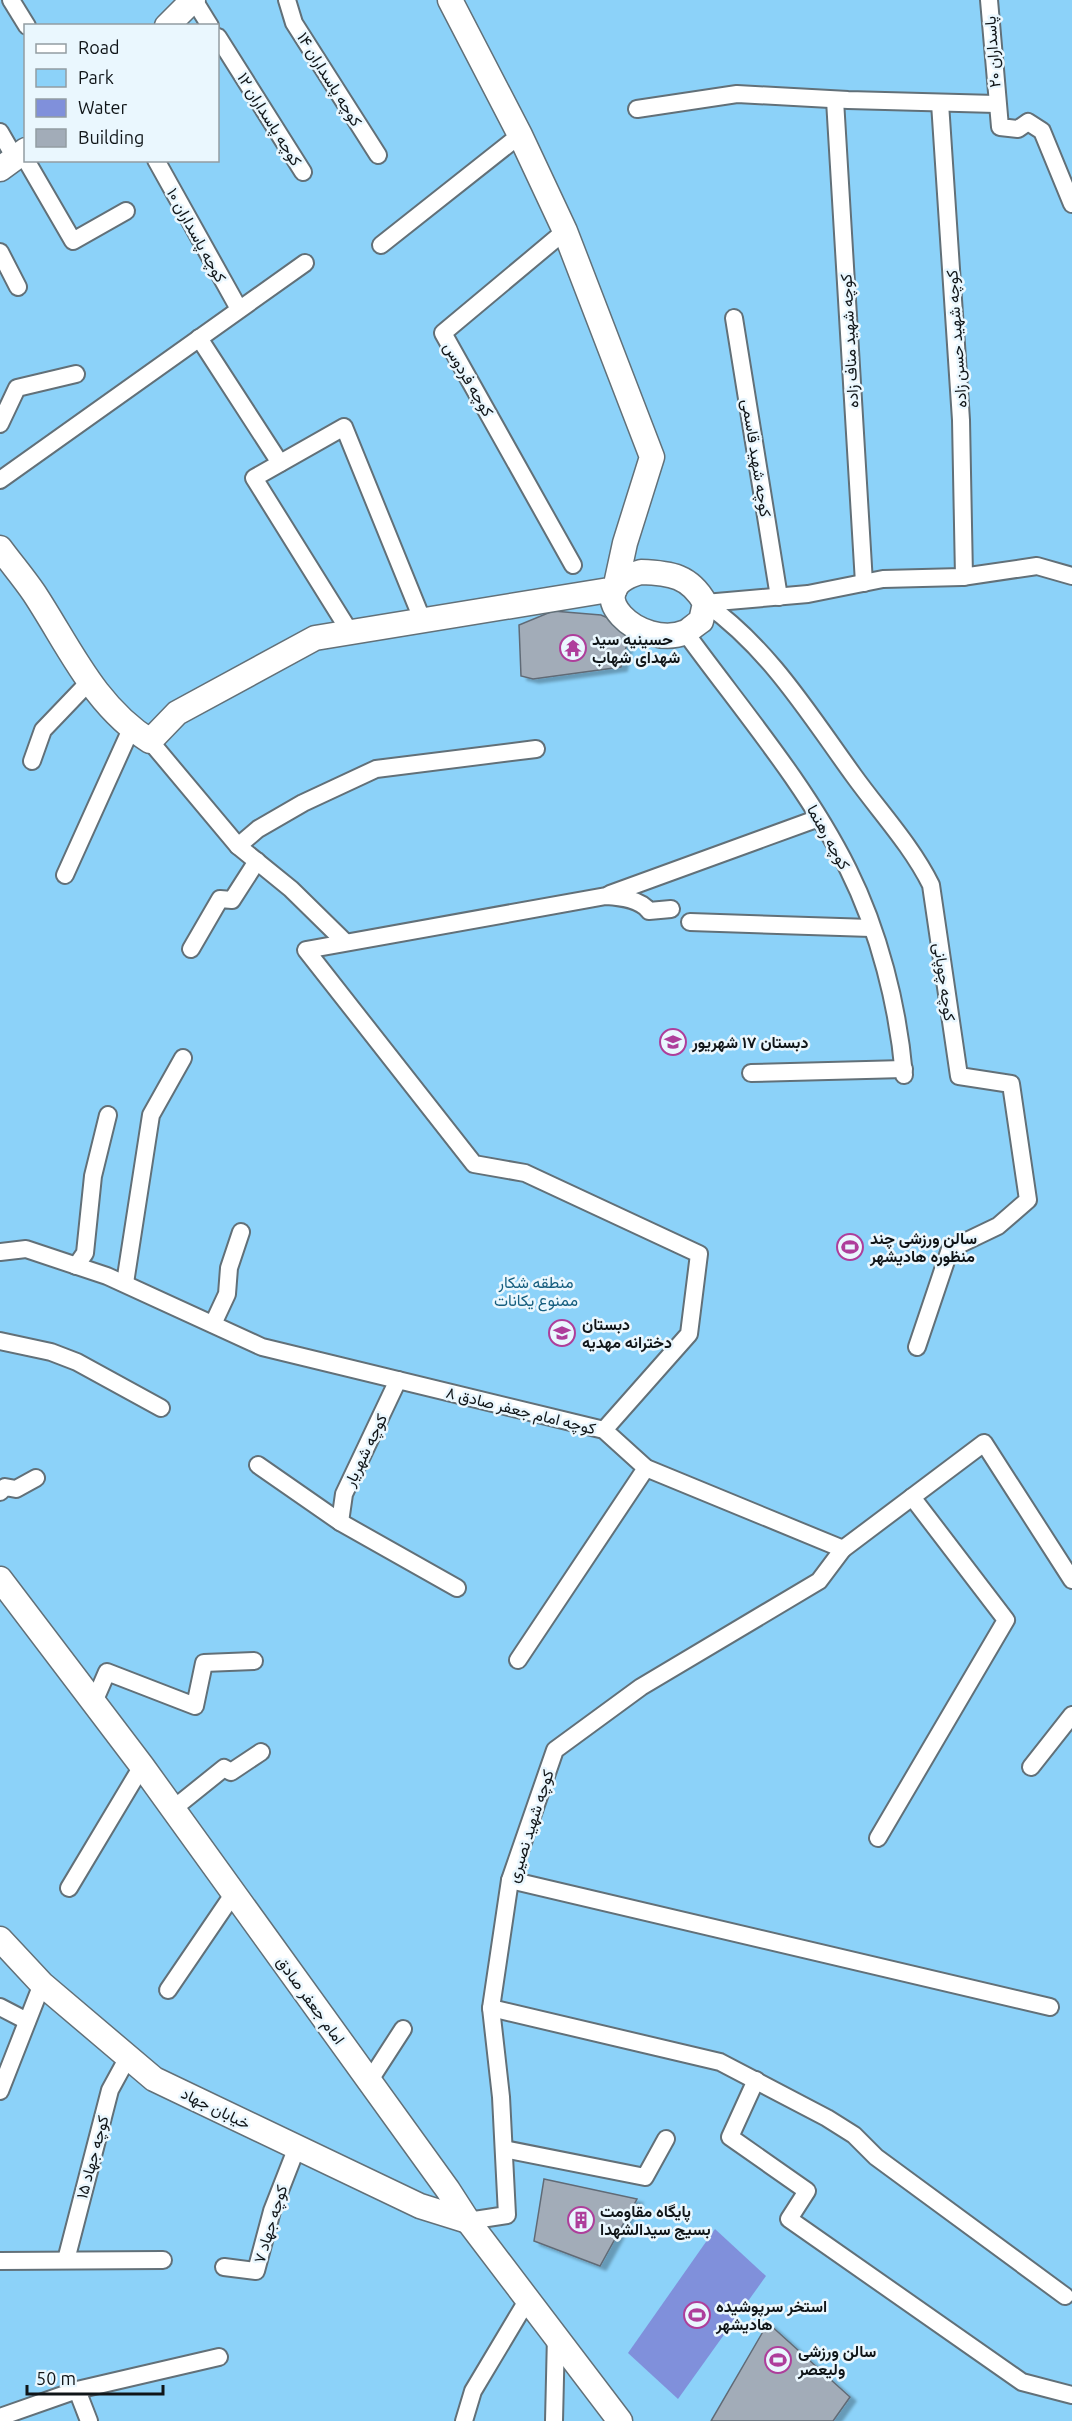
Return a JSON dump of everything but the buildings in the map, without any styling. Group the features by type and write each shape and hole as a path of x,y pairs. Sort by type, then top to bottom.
{"main road":[{"path":"169,24 193,0"},
{"path":"0,548 33,592 88,683 141,735 177,712 315,638 615,589 626,576 641,572 661,573 696,586 705,603 701,621 685,632 661,634 638,628 629,623 620,617 613,604 615,589 625,543 652,457 565,231 520,135 450,0"},
{"name":"امام جعفر صادق","path":"0,1579 142,1766 370,2080 468,2221 620,2421"},
{"name":"خیابان جهاد","path":"0,1939 42,1984 154,2079 420,2206 468,2221"}],"street":[{"path":"11,0 26,24"},
{"path":"193,0 209,24"},
{"name":"کوچه پاسداران ۱۴","path":"287,0 294,23 378,155"},
{"name":"پاسداران ۲۰","path":"989,0 996,104"},
{"name":"کوچه پاسداران ۱۲","path":"219,39 303,172"},
{"path":"638,109 737,94 835,100 996,104 1000,127 1018,129 1028,122 1042,131 1072,204"},
{"name":"کوچه شهید مناف زاده","path":"835,100 864,583"},
{"name":"کوچه شهید حسن زاده","path":"940,103 961,420 964,577"},
{"path":"0,132 73,241 126,211"},
{"path":"381,245 520,135"},
{"name":"کوچه پاسداران ۱۰","path":"157,162 239,309"},
{"name":"کوچه فردوس","path":"565,231 443,333 573,565"},
{"path":"0,252 18,287"},
{"path":"0,480 305,263"},
{"name":"کوچه شهید قاسمی","path":"734,318 780,597"},
{"path":"199,338 280,463"},
{"path":"0,424 17,388 76,374"},
{"path":"350,632 254,478 344,427 422,619"},
{"path":"705,603 780,597 884,579 964,577 1037,566 1072,576"},
{"name":"کوچه چوپانی","path":"705,603 733,622 794,689 855,777 919,861 931,885 959,1076 1011,1084 1028,1200 998,1226 950,1250 917,1347"},
{"name":"کوچه رهنما","path":"685,632 819,818 848,870 882,957 904,1072 751,1073"},
{"path":"32,760 43,730 88,683"},
{"path":"65,875 141,735 238,846 291,889 345,942"},
{"path":"238,846 258,830 303,803 376,770 536,749"},
{"path":"604,1430 689,1334 699,1254 525,1173 474,1164 306,950 606,896 819,818"},
{"path":"191,949 220,899 232,900 257,861"},
{"path":"606,896 624,897 645,906 649,911 671,909"},
{"path":"690,922 871,928"},
{"path":"125,1283 151,1115 183,1058"},
{"path":"76,1266 85,1254 93,1176 108,1115"},
{"path":"213,1324 227,1294 229,1268 241,1233"},
{"name":"کوچه امام جعفر صادق ۸","path":"0,1252 26,1249 125,1283 262,1347 604,1430 646,1468 843,1549"},
{"path":"0,1341 51,1352 77,1362 161,1408"},
{"name":"کوچه شهریار","path":"340,1522 344,1494 398,1380"},
{"path":"843,1549 984,1443 1072,1580"},
{"path":"258,1465 340,1522 457,1588"},
{"path":"518,1660 646,1468"},
{"path":"0,1492 5,1487 16,1490 36,1478"},
{"path":"878,1838 1006,1620 912,1497"},
{"name":"کوچه شهید نصیری","path":"468,2221 507,2215 504,2149 491,2008 510,1880 555,1750 641,1687 819,1581 843,1549"},
{"path":"94,1702 107,1672 195,1706 204,1663 254,1661"},
{"path":"1031,1767 1072,1714"},
{"path":"173,1809 224,1768 231,1772 261,1752"},
{"path":"69,1888 142,1766"},
{"path":"510,1880 1050,2007"},
{"path":"168,1990 234,1893"},
{"path":"0,2091 42,1984"},
{"path":"0,2007 27,2021"},
{"path":"491,2008 720,2062 756,2080 854,2136 876,2157 1065,2296"},
{"path":"370,2080 403,2030"},
{"name":"کوچه جهاد ۱۵","path":"66,2260 110,2090 128,2057"},
{"path":"756,2080 730,2137 807,2191 789,2219 1022,2382 1072,2396"},
{"path":"504,2149 645,2178 666,2139"},
{"name":"کوچه جهاد ‍۷","path":"224,2267 256,2271 272,2211 297,2147"},
{"path":"0,2261 163,2260"},
{"path":"464,2421 473,2391 528,2299"},
{"path":"554,2421 556,2334"},
{"path":"0,2417 77,2390 219,2357"},
{"path":"77,2390 89,2421"}],"green space":[{"name":"منطقه شکار ممنوع یکانات","path":"0,0 1072,0 1072,2421 0,2421"}],"water":[{"name":"استخر سرپوشیده هادیشهر","path":"715,2229 766,2276 678,2399 628,2353"}],"place":[{"name":"حسینیه سید شهدای شهاب","path":"573,648"},
{"name":"دبستان ۱۷ شهریور","path":"673,1042"},
{"name":"سالن ورزشی چند منظوره هادیشهر","path":"850,1247"},
{"name":"دبستان دخترانه مهدیه","path":"562,1333"},
{"name":"پایگاه مقاومت بسیج سیدالشهدا","path":"581,2220"},
{"name":"استخر سرپوشیده هادیشهر","path":"697,2315"},
{"name":"سالن ورزشی ولیعصر","path":"778,2360"}]}
